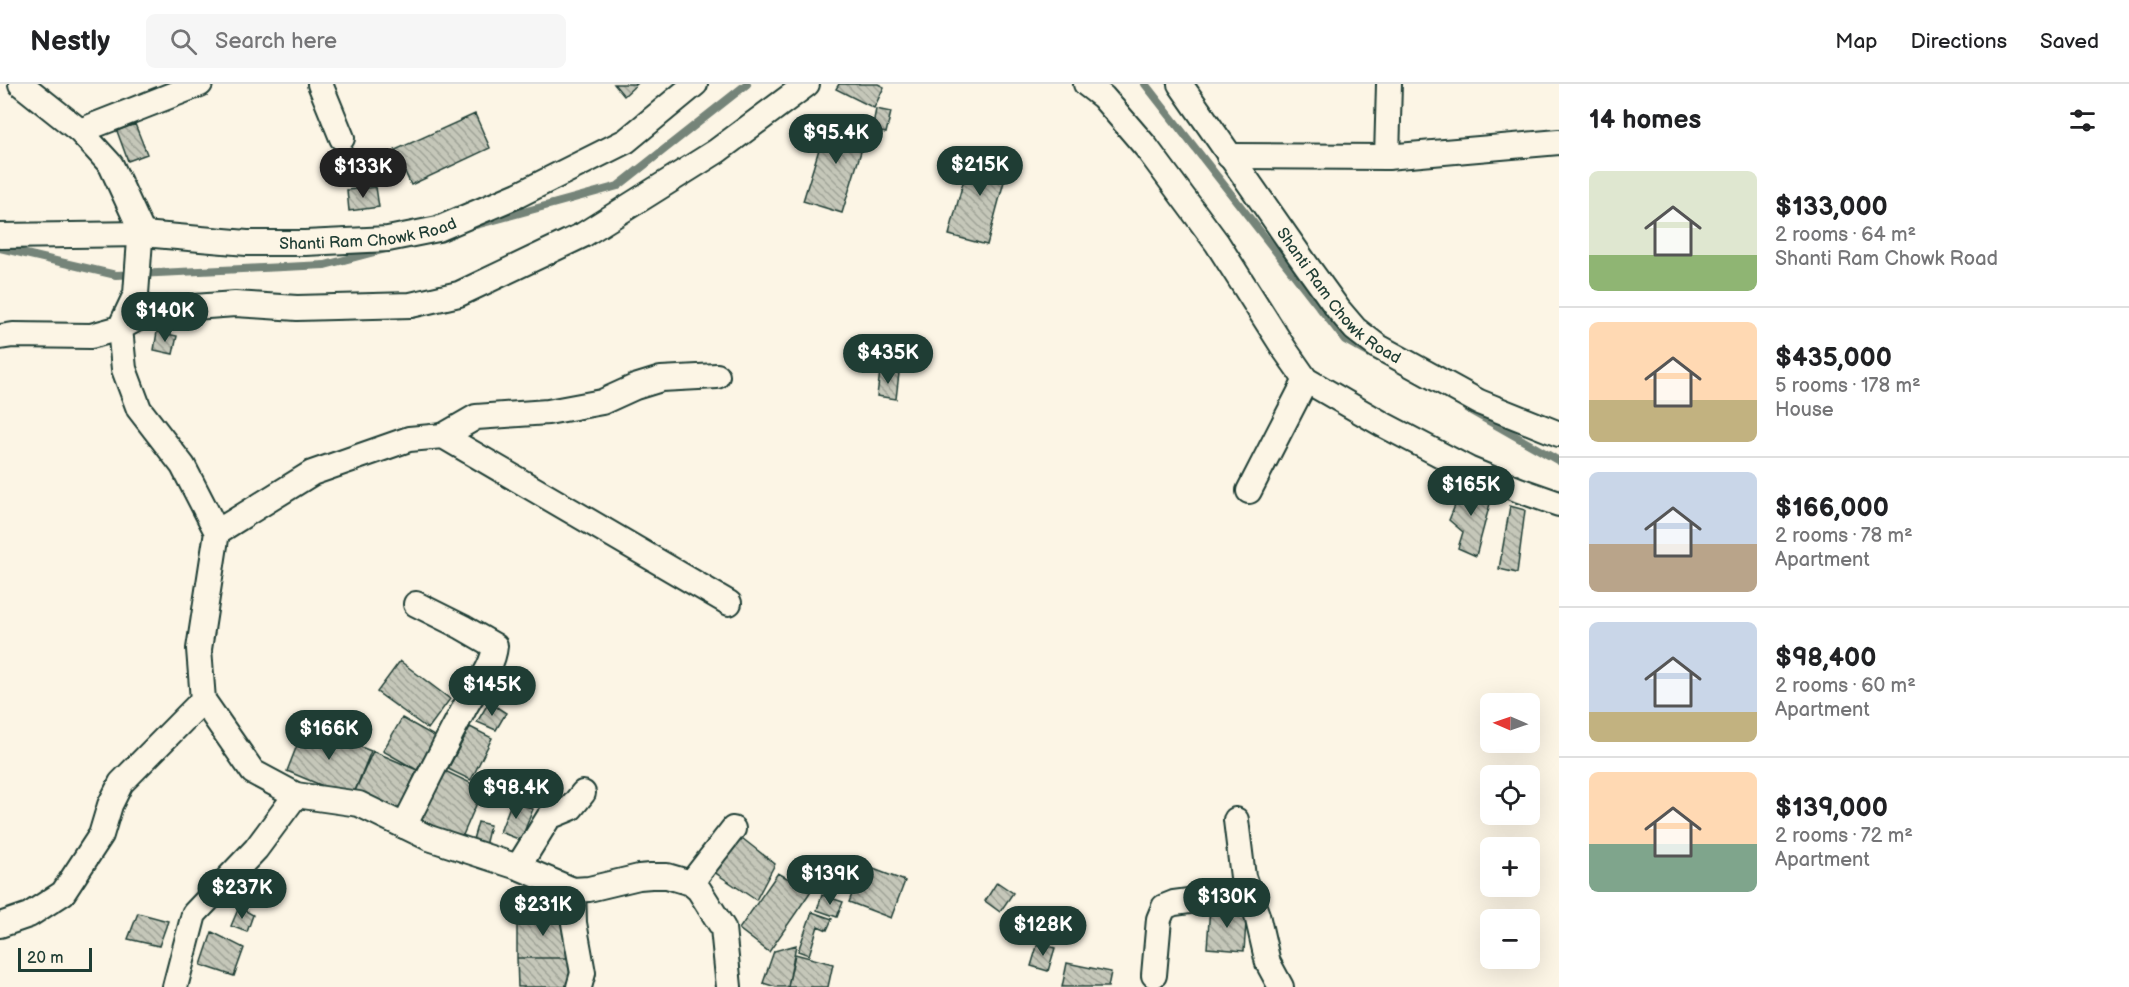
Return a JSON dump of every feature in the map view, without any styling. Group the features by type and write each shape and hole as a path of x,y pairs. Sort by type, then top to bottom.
{"street":[{"path":"21,84 80,131 111,165 141,237 136,294 120,328 124,369 139,409 183,466 217,532 200,650 203,700 253,772 296,795 359,804 439,842 518,867 573,890 589,889 651,876 667,876 691,883 699,890 723,928 729,987"},
{"path":"80,131 200,84"},
{"path":"320,84 342,138"},
{"name":"Shanti Ram Chowk Road","path":"0,236 141,237 247,243 305,243 388,239 438,230 518,195 626,141 695,84"},
{"path":"0,337 91,336 120,328 153,310 235,304 297,308 411,305 459,294 583,235 717,151 807,84"},
{"path":"1086,84 1103,98 1146,147 1217,243 1306,380 1384,425 1468,469 1559,504"},
{"name":"Shanti Ram Chowk Road","path":"1180,84 1338,309 1356,329 1377,346 1479,402 1559,434"},
{"path":"1387,157 1389,84"},
{"path":"1229,156 1387,157 1559,142"},
{"path":"217,532 312,473 409,439 443,436 476,417 548,412 602,402 635,387 661,379 717,376"},
{"path":"1249,491 1306,380"},
{"path":"443,436 729,603"},
{"path":"405,826 465,706 490,664 495,646 416,604"},
{"path":"0,925 29,915 63,893 101,835 110,805 122,783 203,700"},
{"path":"518,867 549,817 571,808 583,793"},
{"path":"175,987 194,914 256,849 296,795"},
{"path":"1236,820 1243,877 1257,915 1268,963 1281,987"},
{"path":"691,883 733,829"},
{"path":"573,890 574,923 583,973 579,987"},
{"path":"1154,975 1159,919 1164,907 1174,903 1249,893"}],"building":[{"path":"614,84 637,84 624,96"},
{"path":"839,84 878,84 884,87 874,108 836,89"},
{"path":"876,109 891,112 886,133 872,130"},
{"path":"475,114 490,148 411,185 395,150"},
{"path":"829,117 868,129 842,213 803,201"},
{"path":"135,124 147,154 128,161 117,131"},
{"path":"972,149 1010,159 987,245 949,235"},
{"path":"376,187 379,207 349,211 347,190"},
{"path":"157,332 177,336 173,354 154,350"},
{"path":"880,371 899,373 896,399 877,396"},
{"path":"1464,484 1492,496 1476,556 1458,548 1463,532 1449,520"},
{"path":"1510,506 1525,510 1517,573 1499,569"},
{"path":"400,661 450,699 428,729 377,692"},
{"path":"489,702 506,713 496,730 477,722"},
{"path":"402,718 436,737 417,770 383,751"},
{"path":"305,725 371,751 352,798 287,771"},
{"path":"470,727 492,738 471,780 448,769"},
{"path":"373,751 417,770 396,817 352,798"},
{"path":"443,770 483,789 460,842 418,818"},
{"path":"512,801 533,809 521,840 500,832"},
{"path":"478,822 490,825 485,846 472,843"},
{"path":"738,835 775,864 756,900 714,872"},
{"path":"863,865 905,881 891,918 849,902"},
{"path":"778,873 811,891 769,952 739,929"},
{"path":"997,882 1013,893 1000,912 985,901"},
{"path":"822,895 843,902 837,917 817,910"},
{"path":"239,907 253,915 247,932 231,926"},
{"path":"1210,907 1247,909 1244,951 1207,948"},
{"path":"812,912 832,919 827,930 818,926 809,955 798,951"},
{"path":"138,913 168,921 159,946 128,939"},
{"path":"569,916 569,958 517,958 517,917"},
{"path":"212,932 244,948 234,976 201,965"},
{"path":"1038,943 1055,948 1048,971 1031,966"},
{"path":"796,945 788,987 776,987 763,983 774,951"},
{"path":"795,954 833,964 828,987 788,987"},
{"path":"517,958 569,958 570,987 518,987"},
{"path":"1067,963 1111,972 1108,987 1062,987"}],"waterway":[{"path":"476,225 618,186 747,84"},
{"path":"1145,84 1345,340 1372,355"},
{"path":"0,248 116,275 325,265 386,249"},
{"path":"1466,408 1559,461"}]}
